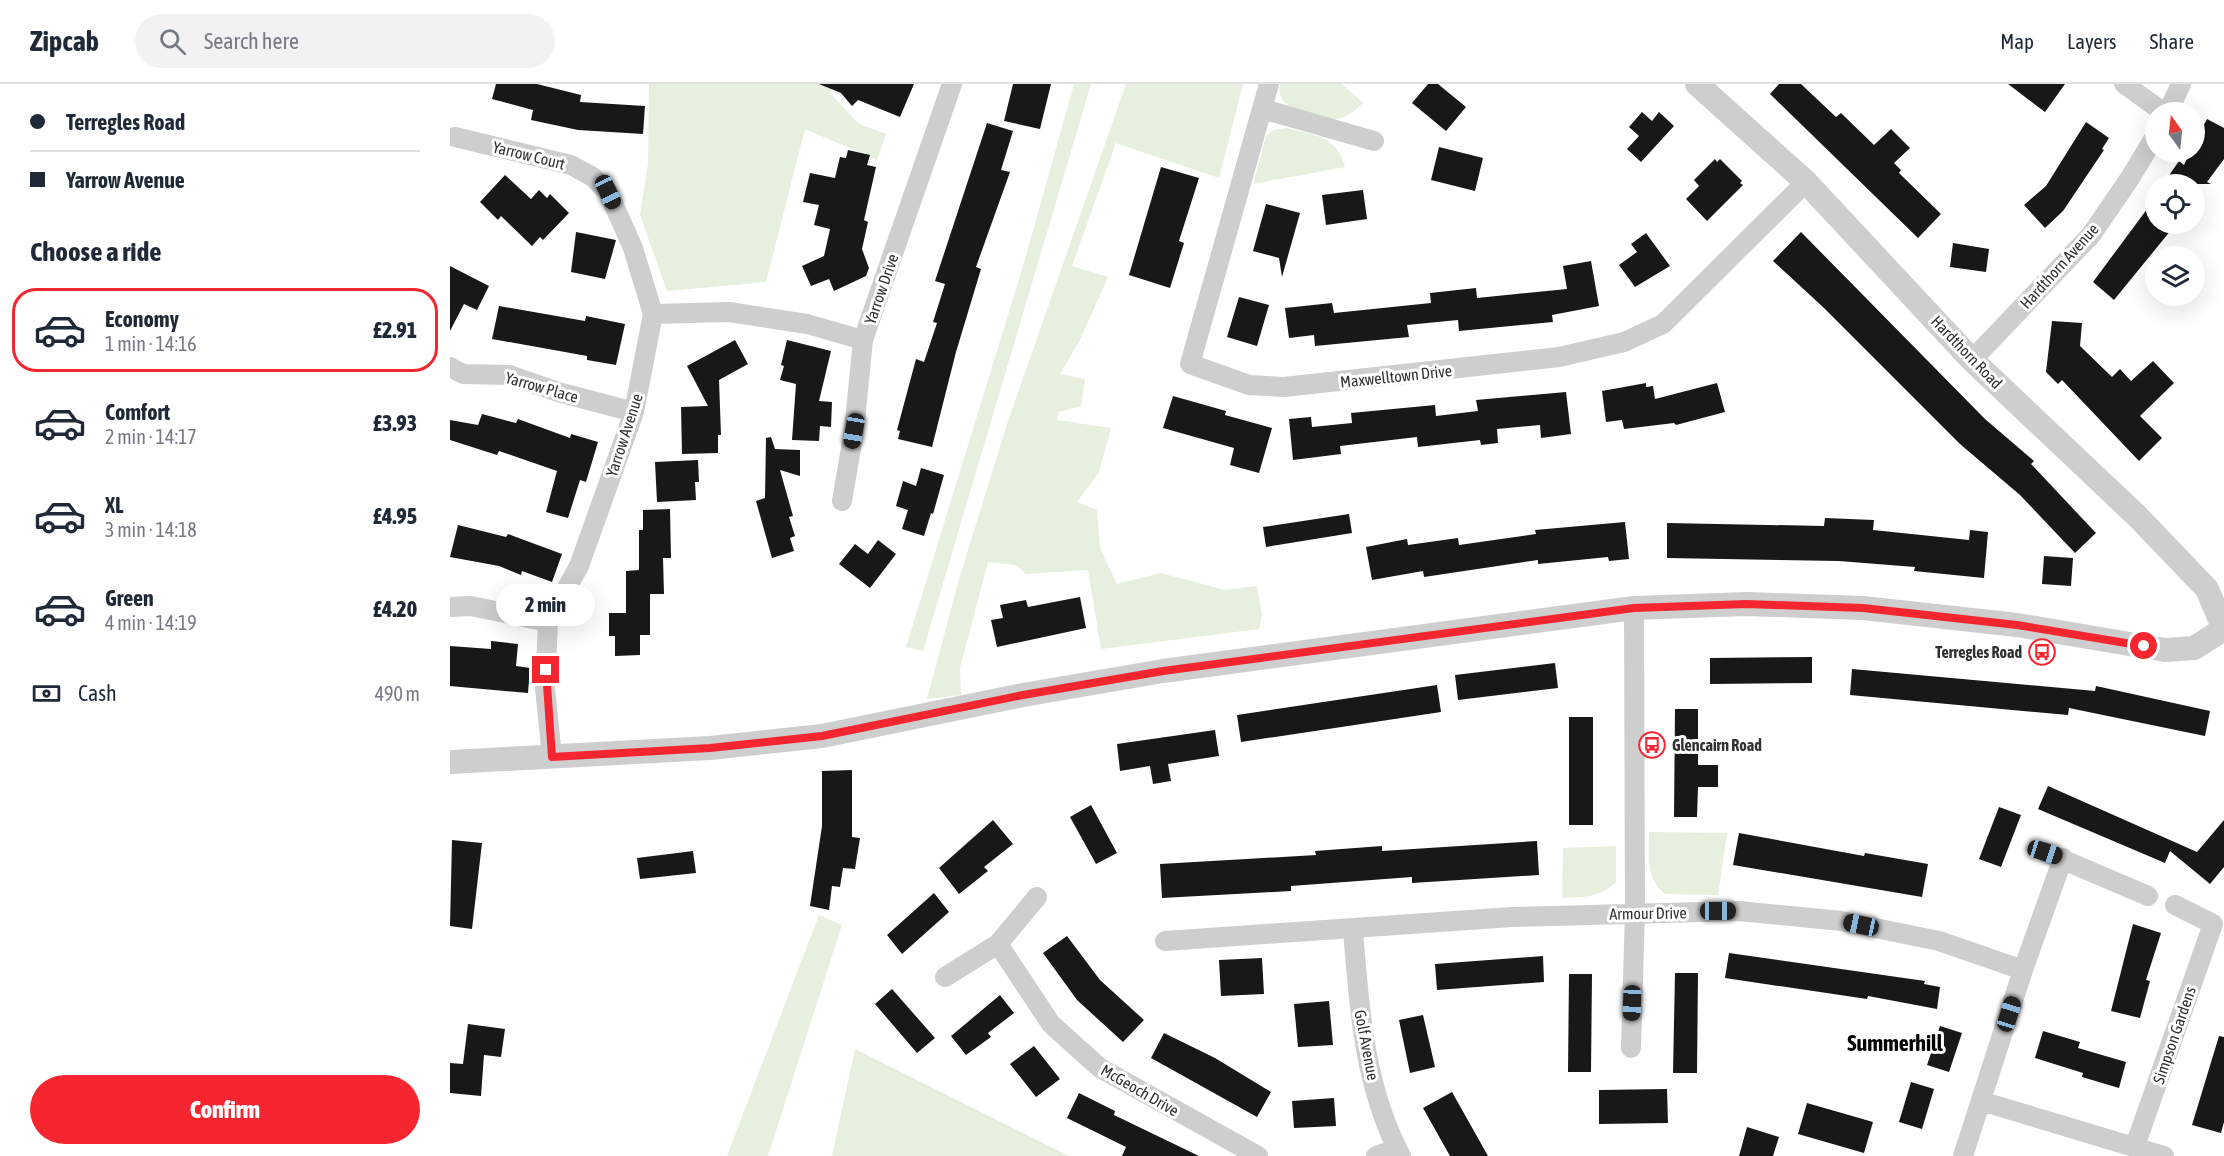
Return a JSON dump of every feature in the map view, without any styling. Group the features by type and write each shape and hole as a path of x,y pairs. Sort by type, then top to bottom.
{"street":[{"name":"Yarrow Drive","path":"842,501 854,431 863,340 952,84"},
{"name":"Maxwelltown Drive","path":"1269,84 1190,364 1249,385 1284,387 1465,369 1559,357 1624,342 1663,324 1806,182"},
{"name":"Hardthorn Road","path":"1697,84 1806,182 1972,360 2138,517 2207,589 2224,629"},
{"path":"2124,84 2149,102"},
{"path":"2173,102 2181,84"},
{"path":"1263,109 1374,141"},
{"name":"Yarrow Court","path":"455,137 571,165 593,177 608,192 633,248 652,314"},
{"name":"Hardthorn Avenue","path":"1972,360 2091,235 2145,153"},
{"path":"652,314 729,312 807,324 863,340"},
{"name":"Yarrow Avenue","path":"552,757 545,688 548,622 579,566 634,412 652,314"},
{"name":"Yarrow Place","path":"450,367 463,374 509,375 558,392 634,412"},
{"path":"450,762 710,748 822,736 1023,695 1163,671 1634,608 1747,604 1863,608 2017,625 2165,650 2194,648 2224,629"},
{"path":"450,607 471,606 548,622"},
{"path":"1631,1048 1635,912 1634,608"},
{"path":"1963,1156 2023,970 2054,855 2148,896"},
{"path":"945,977 998,944 1037,897"},
{"name":"Simpson Gardens","path":"2135,1146 2218,918 2175,905"},
{"name":"Armour Drive","path":"1165,941 1353,930 1512,917 1739,911 1841,921 1939,941 2023,970"},
{"name":"Golf Avenue","path":"1353,930 1361,1029 1377,1097 1399,1153"},
{"name":"McGeoch Drive","path":"998,944 1051,1024 1100,1068 1258,1156"},
{"path":"1981,1101 2164,1156"},
{"path":"1376,1156 1399,1153"}],"green space":[{"path":"649,84 835,84 830,93 859,124 886,134 877,160 805,129 766,282 667,291 640,215 648,163"},
{"path":"1074,84 1091,84 923,651 906,647 1024,263"},
{"path":"1126,84 1243,84 1219,178 1116,143 1072,266 1108,277 1080,340 1060,374 1085,379 1081,406 1059,412 1057,420 1111,428 1099,472 1077,502 1097,510 1100,548 1117,584 1161,573 1225,590 1257,586 1262,615 1259,629 1101,649 1088,570 1026,574 1016,565 988,562 960,668 961,695 927,699 959,579 1008,421"},
{"path":"1280,84 1342,84 1363,103 1345,117 1331,120 1305,115 1283,100"},
{"path":"1287,128 1324,138 1336,149 1345,167 1253,184 1266,136 1273,130"},
{"path":"1649,832 1727,833 1718,895 1665,894 1654,881 1651,873"},
{"path":"1616,846 1616,882 1597,894 1562,898 1563,848"},
{"path":"819,915 842,925 768,1156 727,1156"},
{"path":"855,1049 1069,1156 832,1156"}],"building":[{"path":"496,84 537,84 581,95 580,102 645,106 643,134 578,130 531,120 533,110 492,99"},
{"path":"819,84 914,84 900,117 858,100 852,106 841,93"},
{"path":"1013,84 1051,84 1040,129 1004,121"},
{"path":"1428,84 1438,84 1466,107 1446,131 1412,103"},
{"path":"1779,84 1801,84 1836,117 1841,113 1874,145 1891,129 1910,148 1894,163 1901,170 1899,173 1941,214 1918,238 1770,94"},
{"path":"2008,84 2065,84 2045,112"},
{"path":"1642,112 1652,121 1659,112 1674,126 1641,162 1627,149 1639,136 1629,127"},
{"path":"2207,119 2224,128 2224,159 2207,182 2211,184 2205,184 2205,174 2170,174 2178,162 2184,165 2185,162 2205,162 2205,123"},
{"path":"2086,122 2109,138 2102,149 2104,150 2063,211 2045,228 2024,205 2046,186"},
{"path":"987,123 1013,131 1001,170 1010,172 976,267 981,269 956,352 932,447 898,439 900,431 897,430 916,359 924,362 937,323 933,322 945,284 935,281"},
{"path":"1439,147 1483,158 1475,191 1431,180"},
{"path":"848,150 870,155 867,165 876,167 864,220 868,222 862,249 869,268 866,276 834,291 829,279 811,286 802,266 824,256 830,229 814,225 819,205 803,202 810,173 835,178 840,157 846,158"},
{"path":"1715,159 1717,162 1720,159 1742,181 1740,183 1743,185 1707,221 1686,199 1699,186 1694,180"},
{"path":"1161,167 1199,178 1179,241 1184,243 1170,288 1129,275"},
{"path":"505,175 531,199 539,190 547,198 550,194 569,213 543,240 540,237 532,246 501,216 498,220 480,202"},
{"path":"1363,190 1367,219 1326,225 1322,195"},
{"path":"1266,204 1300,213 1282,277 1279,258 1253,251"},
{"path":"2145,212 2145,234 2168,234 2158,246 2145,246 2145,262 2114,300 2093,282"},
{"path":"576,232 616,240 605,279 571,272"},
{"path":"1801,232 1985,419 2034,461 2031,464 2096,533 2075,553 2020,495 1960,444 1824,308 1773,261"},
{"path":"1646,233 1670,266 1635,287 1619,265 1637,252 1631,244"},
{"path":"1953,243 1989,249 1986,272 1950,267"},
{"path":"1591,261 1599,306 1552,315 1553,322 1459,331 1458,320 1407,325 1409,337 1315,346 1314,335 1289,338 1285,308 1332,303 1334,313 1431,303 1430,293 1476,288 1477,298 1567,289 1563,266"},
{"path":"450,266 489,286 477,310 464,304 450,331"},
{"path":"1239,297 1269,305 1257,346 1227,337"},
{"path":"499,306 585,321 586,316 625,324 616,365 587,360 587,356 492,339"},
{"path":"2052,321 2082,323 2080,346 2112,377 2120,369 2131,381 2153,361 2174,383 2140,416 2162,438 2139,461 2062,380 2058,384 2046,372"},
{"path":"735,340 748,364 719,380 721,435 718,435 718,453 682,454 681,407 708,406 687,366"},
{"path":"787,340 831,351 819,401 832,402 831,427 820,426 819,441 792,440 796,384 780,380"},
{"path":"1646,383 1646,387 1653,386 1655,399 1717,383 1725,412 1676,425 1674,423 1624,429 1622,420 1606,422 1602,391"},
{"path":"1566,392 1571,434 1541,438 1540,425 1497,429 1498,443 1481,445 1480,440 1418,447 1417,437 1340,446 1341,454 1293,460 1289,419 1311,417 1312,427 1352,423 1351,413 1435,405 1436,416 1478,411 1476,400"},
{"path":"1173,396 1226,411 1225,415 1272,428 1259,473 1230,465 1234,448 1163,428"},
{"path":"482,414 516,423 518,419 570,438 571,434 598,442 586,482 580,480 568,518 546,512 557,471 499,451 497,455 450,440 450,420 478,425"},
{"path":"771,437 775,449 800,450 800,476 780,470 793,516 789,517 795,536 790,538 794,551 772,558 756,501 765,498 766,438"},
{"path":"698,460 699,482 695,482 696,500 657,502 655,462"},
{"path":"921,468 944,475 924,536 902,529 908,510 896,506 903,481 916,486"},
{"path":"670,509 671,558 663,558 664,594 650,594 650,635 640,635 640,655 615,656 615,636 609,636 609,613 626,613 626,571 639,570 639,530 643,530 643,510"},
{"path":"1349,514 1352,533 1266,547 1263,527"},
{"path":"1825,518 1874,520 1873,530 1969,540 1970,530 1988,532 1984,578 1914,571 1915,567 1839,561 1667,558 1667,523 1824,526"},
{"path":"1625,522 1629,559 1609,561 1608,557 1538,564 1538,560 1424,577 1423,571 1372,580 1366,547 1407,539 1408,545 1458,538 1459,545 1536,534 1535,530"},
{"path":"458,525 506,537 508,534 562,554 552,582 522,571 521,575 499,566 450,557"},
{"path":"878,540 896,554 870,588 839,564 855,544 868,554"},
{"path":"2044,556 2073,558 2071,586 2042,584"},
{"path":"1080,597 1086,628 997,647 991,620 1003,618 1000,605 1026,600 1028,607"},
{"path":"491,641 518,644 516,666 530,668 528,693 450,686 450,646 491,649"},
{"path":"1812,657 1812,683 1710,684 1710,658"},
{"path":"1555,663 1558,688 1458,700 1455,675"},
{"path":"1852,669 2095,691 2096,686 2210,711 2205,736 2069,708 2068,715 1850,695"},
{"path":"1437,685 1441,712 1241,742 1237,715"},
{"path":"1675,709 1698,709 1698,765 1718,765 1718,787 1698,787 1697,817 1674,817"},
{"path":"1569,717 1593,717 1593,825 1569,825"},
{"path":"1215,730 1219,756 1168,764 1171,781 1153,784 1150,766 1120,771 1117,744"},
{"path":"852,770 852,837 860,838 855,869 843,868 840,887 832,886 829,910 810,906 822,826 822,771"},
{"path":"2048,786 2197,852 2224,820 2224,867 2210,884 2170,851 2165,863 2038,809"},
{"path":"1091,805 1117,853 1096,864 1070,817"},
{"path":"1999,807 2021,815 2001,867 1979,859"},
{"path":"993,820 1013,844 984,867 988,871 959,894 939,868"},
{"path":"1739,833 1864,856 1865,853 1928,864 1922,897 1733,865"},
{"path":"452,840 482,843 472,929 450,926"},
{"path":"1537,841 1539,875 1412,883 1412,877 1291,886 1291,891 1162,898 1160,864 1316,855 1315,851 1382,846 1382,851"},
{"path":"693,851 696,873 640,879 637,858"},
{"path":"934,893 949,912 902,954 887,935"},
{"path":"2133,924 2161,933 2146,980 2150,981 2140,1018 2111,1011"},
{"path":"1067,936 1100,980 1144,1020 1123,1042 1077,1000 1043,953"},
{"path":"1729,953 1925,981 1924,984 1940,987 1937,1009 1868,996 1867,999 1725,978"},
{"path":"1543,956 1544,982 1437,990 1435,964"},
{"path":"1262,958 1264,994 1221,996 1219,960"},
{"path":"1675,973 1698,973 1697,1073 1673,1073"},
{"path":"1569,974 1592,974 1591,1072 1568,1072"},
{"path":"892,989 935,1038 917,1053 875,1004"},
{"path":"1000,995 1014,1013 988,1033 991,1037 966,1055 951,1036"},
{"path":"1329,1001 1333,1045 1298,1047 1294,1004"},
{"path":"1423,1015 1435,1067 1410,1073 1399,1020"},
{"path":"468,1024 505,1029 501,1057 484,1055 481,1096 450,1093 450,1063 463,1064"},
{"path":"1940,1026 1962,1033 1949,1072 1927,1065"},
{"path":"2043,1031 2080,1042 2078,1048 2126,1062 2119,1088 2082,1077 2083,1073 2035,1058"},
{"path":"1164,1033 1215,1058 1271,1092 1257,1117 1151,1058"},
{"path":"2219,1036 2224,1037 2224,1122 2221,1133 2192,1125"},
{"path":"1034,1046 1060,1079 1036,1097 1010,1064"},
{"path":"1911,1082 1934,1089 1922,1129 1899,1122"},
{"path":"1667,1089 1668,1123 1599,1124 1599,1090"},
{"path":"1452,1092 1488,1156 1450,1156 1423,1108"},
{"path":"1079,1093 1115,1111 1114,1115 1199,1156 1122,1156 1126,1147 1067,1118"},
{"path":"1334,1098 1336,1126 1294,1128 1292,1101"},
{"path":"1807,1103 1873,1122 1864,1153 1798,1134"},
{"path":"1747,1127 1779,1137 1773,1156 1739,1156"}],"place":[{"name":"Terregles Road","path":"2042,652"},
{"name":"Glencairn Road","path":"1652,745"}],"district":[{"name":"Summerhill","path":"1895,1043"}],"route":[{"path":"546,670 545,688 552,757 710,748 822,736 1023,695 1163,671 1634,608 1747,604 1863,608 2017,625 2144,646"}]}
